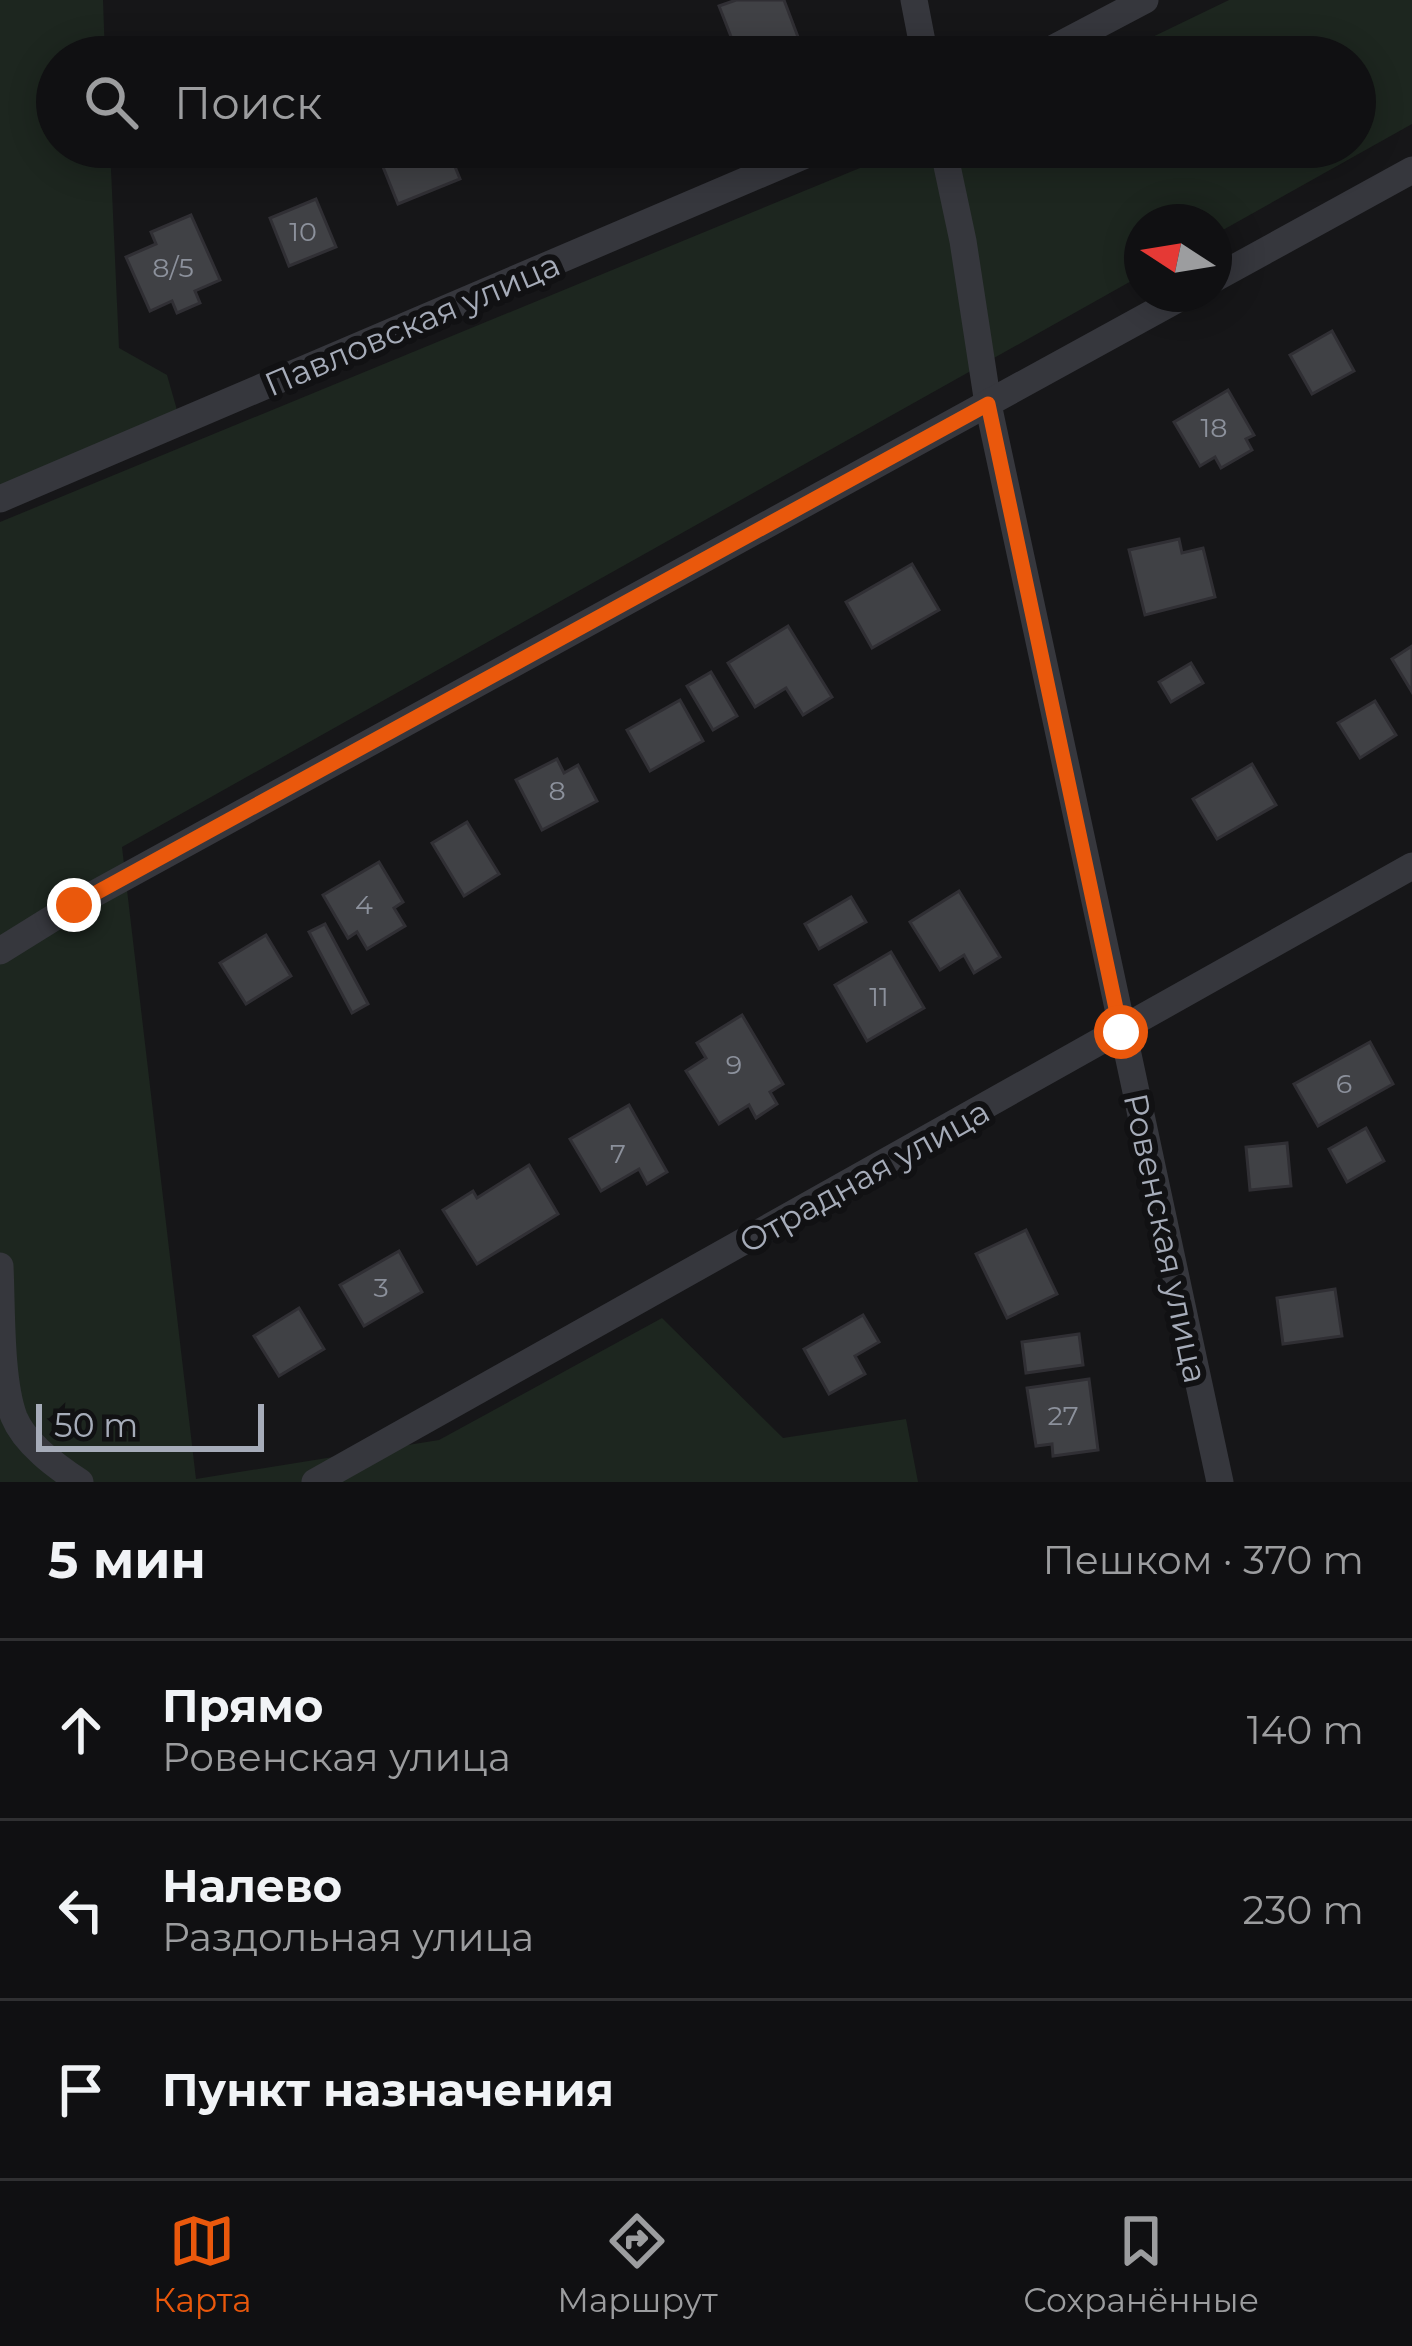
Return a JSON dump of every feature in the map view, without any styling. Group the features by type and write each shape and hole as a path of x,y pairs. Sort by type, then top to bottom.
{"street":[{"path":"914,0 921,36"},
{"path":"1076,36 1144,0"},
{"name":"Павловская улица","path":"0,499 775,168"},
{"name":"Ровенская улица","path":"948,168 988,404 1220,1482"},
{"path":"1232,269 1412,170"},
{"path":"0,950 1154,312"},
{"name":"Отрадная улица","path":"315,1482 1412,866"},
{"path":"0,1266 6,1364 15,1418 52,1464 80,1482"}],"shaded area":[{"path":"0,0 103,0 104,36 36,36 36,168 111,168 119,348 167,375 177,410 0,488"},
{"path":"1229,0 1412,0 1412,124 1376,144 1376,36 1154,36"},
{"path":"860,168 1334,168 1232,225 1232,204 1124,204 1124,285 122,847 196,1479 439,1440 662,1318 783,1438 906,1419 918,1482 0,1482 0,522"}],"building":[{"path":"736,0 784,0 798,36 731,36 719,6"},
{"path":"383,168 456,168 460,179 398,204"},
{"path":"316,199 336,247 289,266 270,218"},
{"path":"191,215 220,280 195,291 200,303 177,313 172,301 150,311 126,257 156,244 151,232"},
{"path":"1332,331 1354,371 1312,394 1290,355"},
{"path":"1228,390 1254,435 1246,439 1252,450 1221,468 1215,457 1200,466 1174,422"},
{"path":"1179,539 1182,553 1203,548 1215,597 1145,615 1129,550"},
{"path":"912,564 939,610 872,648 846,602"},
{"path":"788,626 832,697 803,715 786,688 755,707 728,663"},
{"path":"1412,646 1412,692 1392,659"},
{"path":"1191,663 1203,683 1171,702 1159,682"},
{"path":"711,672 737,716 713,730 687,686"},
{"path":"680,700 703,741 650,771 627,730"},
{"path":"1375,701 1396,735 1360,758 1338,723"},
{"path":"557,759 564,773 578,765 597,801 542,830 516,780"},
{"path":"1252,764 1276,805 1217,839 1193,799"},
{"path":"467,822 499,874 464,896 432,843"},
{"path":"379,862 403,902 394,908 405,926 367,949 357,932 348,938 323,895"},
{"path":"959,891 1000,957 974,973 964,955 940,970 910,922"},
{"path":"851,897 866,922 819,949 805,924"},
{"path":"325,924 368,1004 352,1013 309,932"},
{"path":"266,935 291,976 246,1004 220,963"},
{"path":"891,952 924,1008 867,1041 835,985"},
{"path":"742,1015 783,1084 770,1092 777,1104 756,1118 749,1105 719,1124 686,1071 706,1058 697,1043"},
{"path":"1370,1042 1393,1084 1318,1126 1294,1084"},
{"path":"629,1105 667,1172 647,1184 639,1169 601,1191 570,1139"},
{"path":"1366,1128 1384,1161 1347,1182 1329,1149"},
{"path":"1287,1143 1291,1186 1250,1190 1246,1147"},
{"path":"529,1165 558,1214 477,1264 443,1210 473,1191 477,1198"},
{"path":"1026,1230 1057,1294 1007,1318 976,1254"},
{"path":"399,1251 422,1292 364,1326 340,1285"},
{"path":"1335,1289 1342,1336 1283,1344 1277,1298"},
{"path":"299,1308 324,1349 279,1376 254,1336"},
{"path":"863,1315 879,1342 855,1356 865,1374 829,1394 804,1349"},
{"path":"1079,1334 1083,1365 1026,1373 1022,1342"},
{"path":"1089,1379 1098,1450 1053,1456 1052,1444 1036,1446 1027,1388"}],"route":[{"path":"74,905 988,404 1121,1032"}]}
